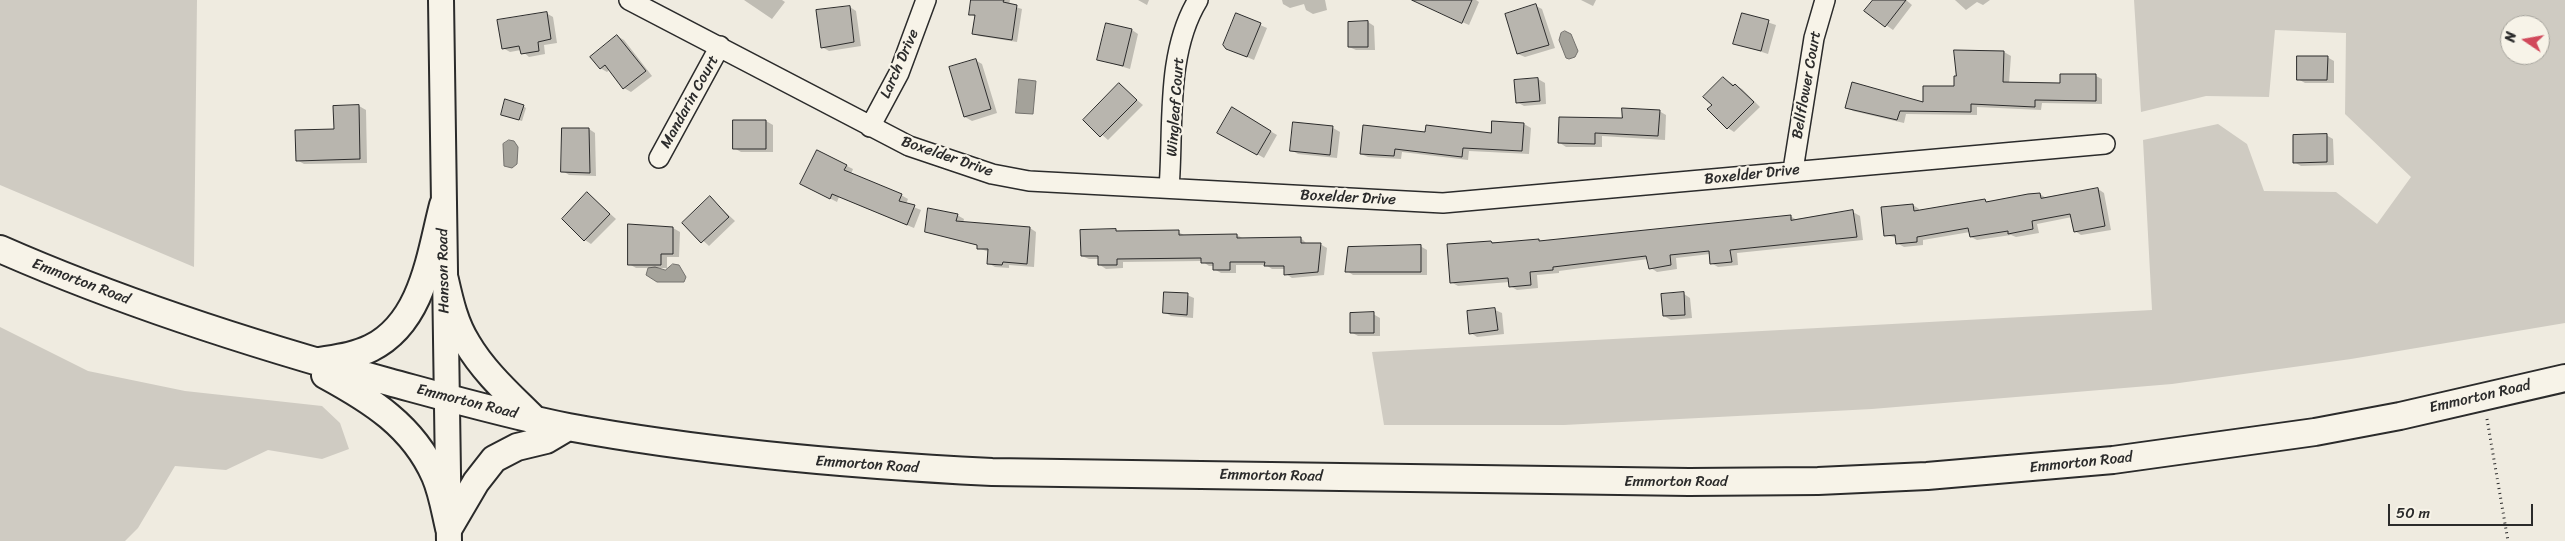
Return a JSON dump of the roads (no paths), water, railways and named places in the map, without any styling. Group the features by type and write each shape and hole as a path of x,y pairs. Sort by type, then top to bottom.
{"main road":[{"path":"314,362 347,356 371,348 389,337 412,306 423,282 443,205"},
{"name":"Emmorton Road","path":"0,249 103,292 285,353 534,420 719,450 813,462 992,472 1689,482 1818,481 2021,470 2141,457 2315,432 2565,378"},
{"path":"445,280 454,316 470,349 499,384 534,420"},
{"path":"285,353 361,395 387,413 410,434 423,452 436,478 449,535"},
{"path":"449,535 476,482 494,459 517,446 546,440 568,427"}],"street":[{"name":"Hanson Road","path":"441,0 449,535"},
{"name":"Boxelder Drive","path":"629,0 909,146 992,174 1029,181 1442,203 1596,191 1793,170 1906,163 2106,144"},
{"name":"Larch Drive","path":"870,126 899,74 926,0"},
{"name":"Wingleaf Court","path":"1169,188 1175,81 1181,44 1198,0"},
{"name":"Bellflower Court","path":"1793,170 1814,38 1826,0"},
{"name":"Mandarin Court","path":"659,158 720,46"}]}
